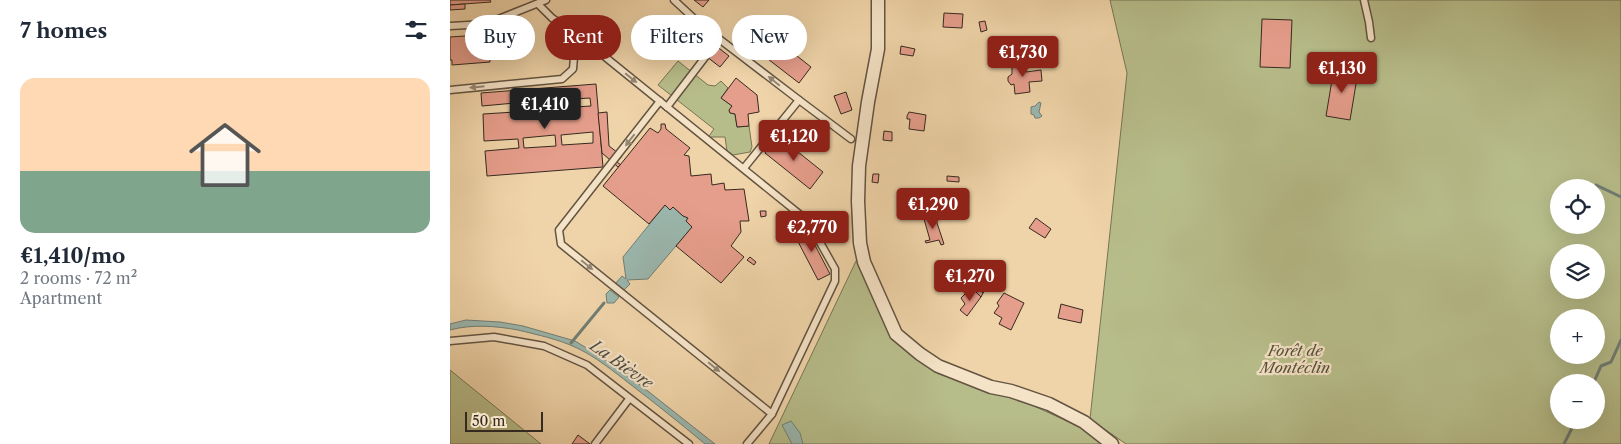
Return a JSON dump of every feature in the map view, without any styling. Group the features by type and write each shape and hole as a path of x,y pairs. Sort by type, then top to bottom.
{"street":[{"path":"878,0 878,49 868,102 860,166 858,201 860,243 864,262 896,334 938,366 991,387 1010,391 1049,404 1084,422 1112,444"}],"lane":[{"path":"450,26 486,24 546,0"},
{"path":"674,0 702,25 851,139"},
{"path":"1364,0 1370,22 1371,38"},
{"path":"538,4 549,15"},
{"path":"450,90 562,79 574,69 574,60"},
{"path":"609,60 808,221 835,269 835,281 772,414 747,444"},
{"path":"667,106 703,60"},
{"path":"744,168 799,100"},
{"path":"660,101 559,230 561,244 772,414"},
{"path":"450,341 494,337 544,346 587,365 689,444"},
{"path":"595,444 629,399"}],"green space":[{"name":"Forêt de Montéclin","path":"1110,0 1621,0 1621,444 1126,444 1090,419 1127,73"},
{"path":"678,61 708,85 715,86 721,81 728,88 721,98 732,106 729,111 735,114 737,127 749,126 752,147 750,152 733,155 727,151 725,137 710,137 714,129 658,85"},
{"path":"857,259 891,339 939,374 1025,402 1087,430 1105,444 769,444"},
{"path":"450,370 541,444 450,444"}],"water":[{"path":"1039,102 1041,103 1039,112 1042,116 1035,118 1031,114 1031,107"},
{"path":"665,205 670,210 673,207 688,218 686,221 692,227 648,279 627,280 630,284 623,291 615,284 622,276 626,279 623,257"},
{"path":"610,290 619,297 614,303 607,303 606,294"},
{"path":"466,320 500,322 523,326 575,341 616,366 715,444 705,444 611,369 577,348 563,342 518,330 475,326 450,330 450,324"},
{"path":"791,421 800,433 803,444 792,444 782,425"}],"building":[{"path":"450,0 490,0 491,2 450,5"},
{"path":"694,0 709,0 703,7"},
{"path":"465,4 465,9 450,10 450,5"},
{"path":"944,13 963,14 962,28 943,27"},
{"path":"1262,19 1292,20 1290,68 1260,67"},
{"path":"985,21 987,30 981,32 979,22"},
{"path":"465,36 465,60 490,60 490,62 452,65 452,60 450,60 450,37"},
{"path":"901,46 915,49 913,56 900,54"},
{"path":"722,51 729,56 720,67 711,60 722,60"},
{"path":"769,60 802,60 811,67 799,83"},
{"path":"1022,63 1026,65 1026,72 1041,70 1042,81 1029,82 1030,92 1015,94 1014,84 1011,85 1008,77 1012,74 1012,64"},
{"path":"1334,68 1358,72 1350,120 1326,116"},
{"path":"736,78 757,95 759,112 748,114 749,126 737,127 735,114 730,113 729,110 732,106 721,98"},
{"path":"596,84 603,167 487,176 485,151 519,148 518,139 484,141 483,114 515,112 515,103 482,106 481,93","holes":["590,98 591,106 559,108 558,100","553,101 553,109 521,111 521,103","593,132 593,143 562,145 561,135","555,135 556,146 524,148 523,138"]},
{"path":"846,92 852,110 841,114 834,96"},
{"path":"607,112 609,146 622,156 617,162 621,165 618,167 602,153 598,113"},
{"path":"909,112 926,115 924,131 909,129 910,119 907,119 907,116"},
{"path":"661,124 665,124 666,129 690,148 684,155 689,156 691,176 711,174 712,185 724,183 725,190 744,189 749,221 740,221 741,232 731,246 744,257 721,283 676,246 692,227 686,221 688,218 673,207 670,210 665,205 649,224 603,186 650,128 658,133 661,129"},
{"path":"884,131 892,132 892,141 883,140"},
{"path":"778,136 823,172 810,189 765,153"},
{"path":"873,174 879,174 878,183 872,182"},
{"path":"947,176 959,177 959,182 947,181"},
{"path":"760,211 766,211 766,216 761,217"},
{"path":"934,216 944,244 941,245 939,240 926,243 925,241 930,240 924,219"},
{"path":"1036,218 1051,229 1045,238 1029,228"},
{"path":"805,226 830,274 818,280 793,232"},
{"path":"750,257 756,262 754,265 747,260"},
{"path":"980,284 986,289 983,293 978,287"},
{"path":"978,287 983,293 981,297 975,291"},
{"path":"975,291 981,297 967,316 960,310 965,304 961,298 966,293 971,295"},
{"path":"1004,293 1024,303 1011,330 999,324 1002,318 994,313 999,306 997,303"},
{"path":"1061,304 1083,310 1081,323 1058,318"},
{"path":"578,435 590,444 572,444"}],"waterway":[{"path":"1605,189 1621,197"},
{"path":"571,343 604,303"},
{"path":"1598,374 1601,366 1611,362 1621,340"},
{"path":"1564,444 1572,429"}],"water label":[{"name":"La Bièvre","path":"622,364"}]}
